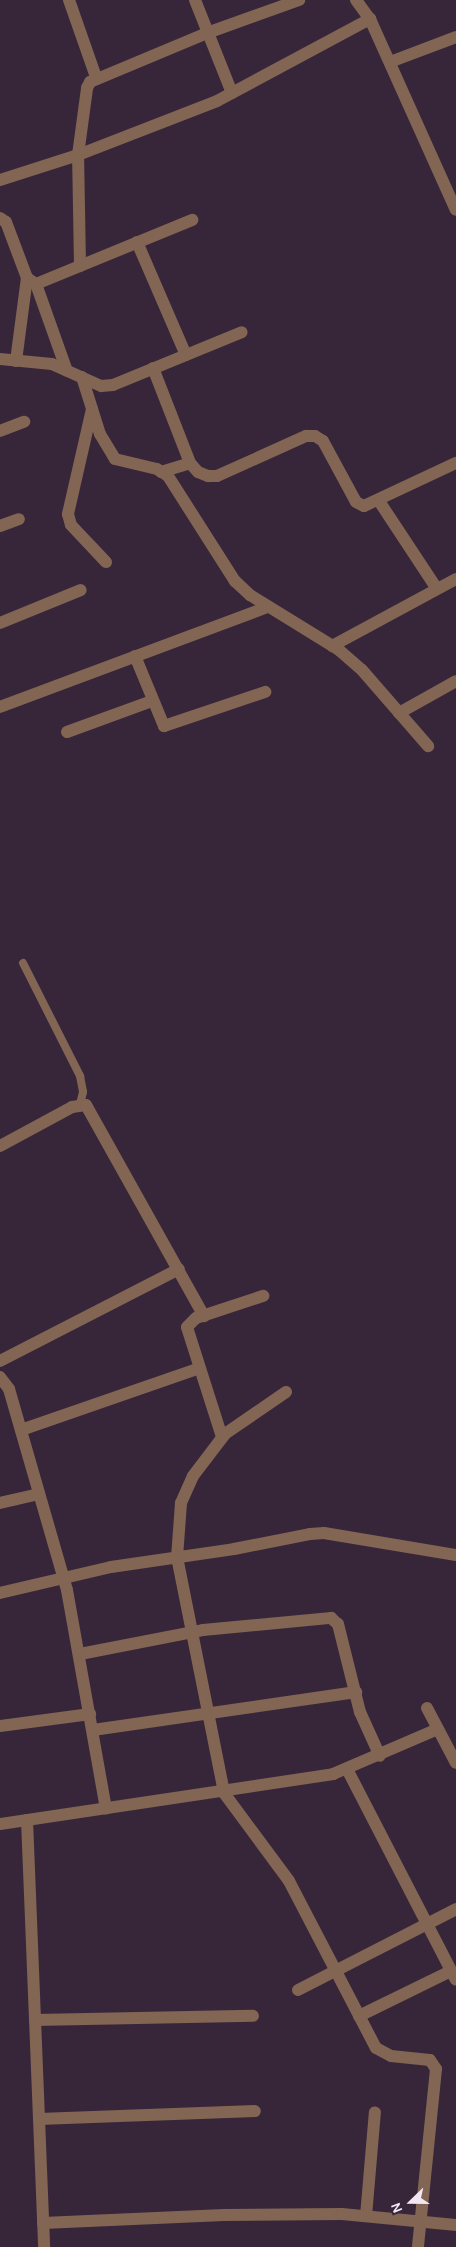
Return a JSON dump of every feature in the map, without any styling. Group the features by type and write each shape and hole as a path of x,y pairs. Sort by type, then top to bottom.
{"street":[{"path":"69,0 96,77"},
{"path":"195,0 232,93"},
{"path":"80,266 78,155 86,88 96,77 207,33 299,0"},
{"path":"356,0 370,19 456,210"},
{"path":"0,180 78,155 232,93 370,19"},
{"path":"390,62 456,37"},
{"path":"444,182 456,176"},
{"path":"0,218 6,222 67,371"},
{"path":"31,281 80,266 192,220"},
{"path":"137,242 186,355"},
{"path":"16,361 31,281"},
{"path":"0,360 52,364 101,386 112,385 242,332"},
{"path":"153,368 190,463 198,472 217,476 306,436 314,436 323,441 356,502 364,506 379,501 456,463"},
{"path":"82,377 100,434 115,459 161,472 190,463"},
{"path":"92,408 68,514 71,525 106,562"},
{"path":"0,431 24,422"},
{"path":"161,472 186,502 235,581 267,607 332,646 362,670 428,746"},
{"path":"379,501 437,589"},
{"path":"0,526 19,519"},
{"path":"332,646 456,579"},
{"path":"0,623 81,590"},
{"path":"0,707 267,607"},
{"path":"135,656 160,721 164,726 171,726 265,692"},
{"path":"400,713 456,681"},
{"path":"67,732 152,701"},
{"path":"0,1146 80,1104 86,1105 93,1113 204,1316"},
{"path":"0,1361 179,1269"},
{"path":"222,1437 187,1327 204,1316 263,1296"},
{"path":"20,1430 200,1368"},
{"path":"2,1383 20,1430 64,1578 80,1654 106,1809"},
{"path":"286,1392 242,1420 222,1437 184,1489 177,1557 224,1793 289,1881 337,1970 359,2016 381,2053 430,2060 436,2069 418,2247"},
{"path":"0,1503 39,1494"},
{"path":"0,1593 111,1566 324,1533 456,1555"},
{"path":"80,1654 192,1632 331,1618 338,1624 360,1712 380,1756"},
{"path":"93,1730 208,1711 356,1692"},
{"path":"427,1708 455,1758"},
{"path":"0,1726 90,1714"},
{"path":"0,1824 224,1793 333,1774 380,1756 438,1729"},
{"path":"347,1769 454,1976 359,2016"},
{"path":"27,1820 44,2247"},
{"path":"298,1990 456,1909"},
{"path":"35,2020 253,2016"},
{"path":"39,2119 255,2111"},
{"path":"366,2216 375,2112"},
{"path":"43,2223 224,2215 366,2216 456,2225"}],"lane":[{"path":"23,963 80,1076 83,1092 80,1104"}]}
